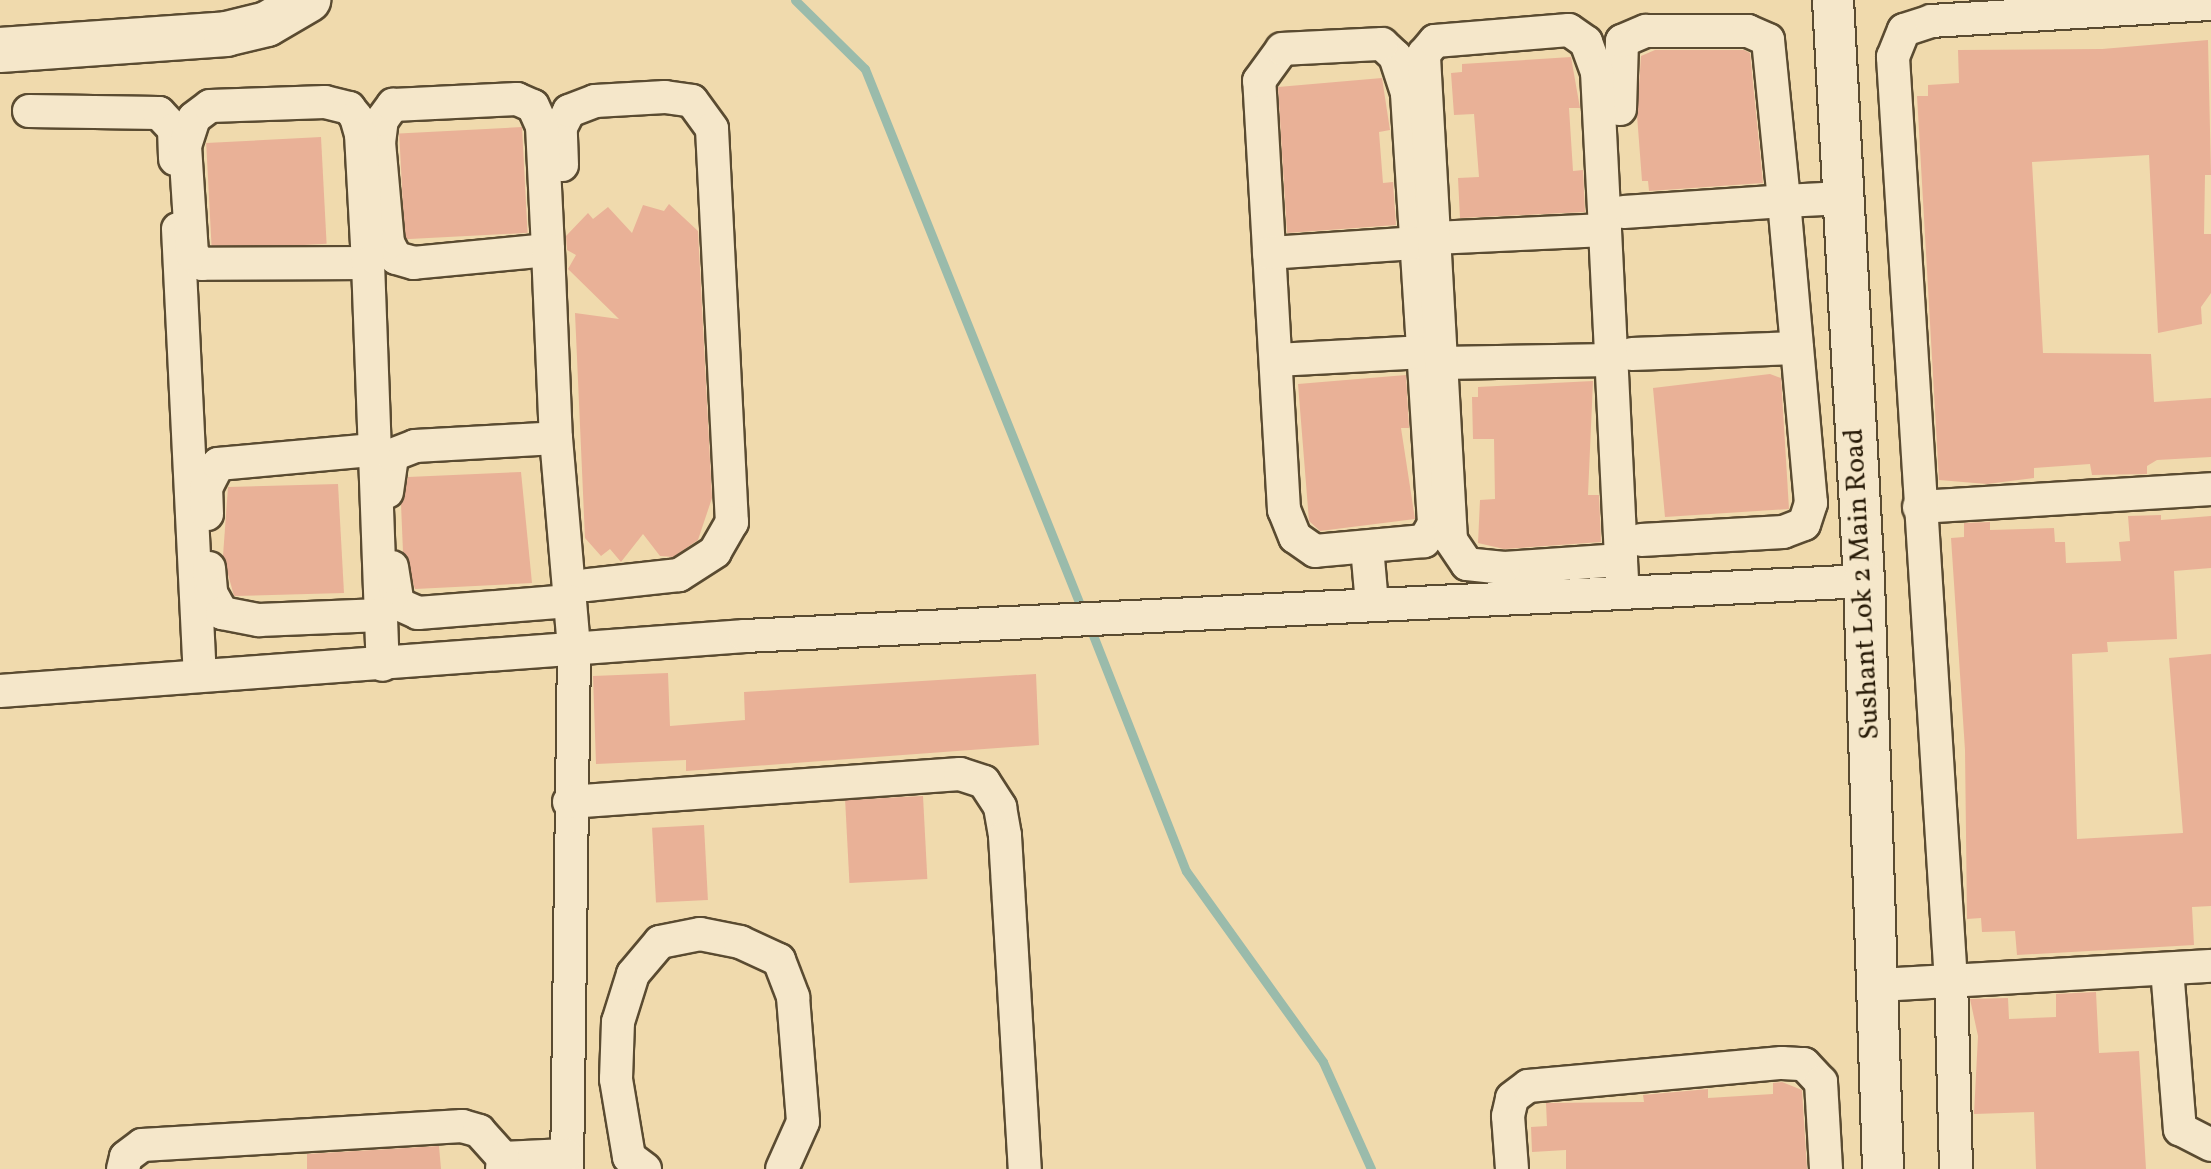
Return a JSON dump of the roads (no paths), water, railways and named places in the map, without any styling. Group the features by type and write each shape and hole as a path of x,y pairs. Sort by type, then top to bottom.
{"main road":[{"path":"0,50 226,34 267,24 308,0"}],"street":[{"name":"Sushant Lok 2 Main Road","path":"1833,0 1864,581 1883,1169"},
{"path":"1956,1169 1951,982 1893,57 1904,30 1931,21 2211,4"},
{"path":"1615,221 1618,67 1622,41 1646,31 1748,31 1768,40 1811,503 1804,524 1783,532 1631,550 1504,568 1467,564 1451,540 1433,358 1426,240 1424,54 1435,41 1569,30 1586,42 1597,72 1615,221 1622,357 1631,550 1633,592"},
{"path":"1426,240 1407,94 1395,56 1382,44 1282,49 1259,81 1284,510 1302,547 1315,551 1424,541 1434,524 1433,358"},
{"path":"556,438 415,446 392,455 386,473 393,584 398,604 418,613 578,593 679,575 715,552 732,522 712,129 692,101 665,97 595,101 569,111 561,127 578,593"},
{"path":"123,1169 126,1157 142,1145 462,1126 479,1131 502,1163 567,1162 564,1083 569,802 583,648 556,438 548,250 542,126 533,106 517,99 393,105 382,120 379,143 388,243 396,258 414,263 548,250"},
{"path":"368,263 202,264 192,254 185,146 194,118 210,106 325,102 349,108 361,134 368,263 383,665"},
{"path":"29,111 145,109 174,129 200,673"},
{"path":"1269,253 1615,221 1784,201 1843,198"},
{"path":"1276,360 1622,357 1797,348"},
{"path":"373,450 218,464 206,488 206,503 211,593 222,613 259,620 381,615"},
{"path":"1919,507 2211,489"},
{"path":"1367,547 1372,604"},
{"path":"0,691 200,673 383,665 583,648 1086,618 1864,581"},
{"path":"569,802 960,774 984,782 1000,807 1005,836 1025,1169"},
{"path":"645,1169 629,1157 616,1079 618,1022 633,974 660,942 700,934 740,942 779,960 793,997 803,1122 782,1169"},
{"path":"1878,985 2211,966"},
{"path":"2167,969 2180,1129 2211,1145"},
{"path":"1512,1169 1508,1116 1512,1098 1528,1086 1782,1063 1804,1064 1821,1082 1826,1169"},
{"path":"564,1083 616,1079"}],"waterway":[{"path":"795,0 865,69 1083,612"},
{"path":"1089,625 1186,871 1323,1062 1371,1169"}]}
